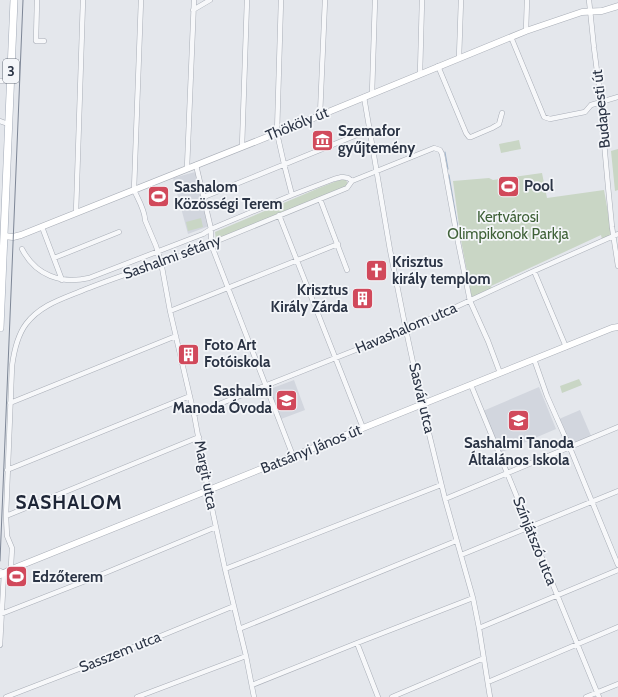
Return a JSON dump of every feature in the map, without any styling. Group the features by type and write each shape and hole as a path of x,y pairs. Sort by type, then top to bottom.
{"main road":[{"name":"3","path":"0,328 3,181 8,124 14,0"}],"street":[{"path":"37,0 36,41 44,42"},
{"path":"76,213 83,0"},
{"path":"134,190 141,0"},
{"path":"187,168 194,0"},
{"path":"193,10 210,0"},
{"path":"242,147 247,0"},
{"path":"281,0 276,133 292,195"},
{"path":"320,115 324,0"},
{"path":"372,94 375,0"},
{"path":"420,74 422,0"},
{"path":"459,58 461,0"},
{"path":"526,31 527,0"},
{"name":"Budapesti út","path":"589,0 602,102 612,227 616,234 618,266"},
{"name":"Thököly út","path":"2,236 16,236 42,227 526,31 578,14 590,11 602,11 618,6"},
{"path":"511,37 544,117 550,119 585,112 591,105 618,97"},
{"path":"438,66 466,134 469,137 499,124 502,113"},
{"path":"0,81 10,81"},
{"name":"Sasvár utca","path":"364,97 390,250 406,330 441,484 473,598 490,697"},
{"path":"0,121 8,124"},
{"path":"204,197 369,130"},
{"name":"Sashalmi sétány","path":"12,569 12,548 7,536 6,516 13,356 23,329 29,320 38,312 55,302 104,282 161,262 168,261 211,244 347,188 352,181 434,148 441,151 470,301"},
{"path":"196,165 211,228 211,244 293,456"},
{"name":"Sashalmi sétány","path":"62,280 83,280 101,274 203,234 211,228 334,179 342,177 348,178 352,181"},
{"name":"Margit utca","path":"134,190 151,228 150,231 161,262 170,311 199,437 208,490 254,697"},
{"path":"320,199 348,270"},
{"path":"279,215 363,428"},
{"path":"42,227 62,280"},
{"path":"54,258 119,232"},
{"name":"Havashalom utca","path":"194,414 406,330 616,234"},
{"path":"170,311 338,244"},
{"path":"22,249 35,266 48,275 62,280"},
{"path":"534,271 566,347"},
{"path":"101,274 104,282"},
{"path":"470,301 488,341 500,373"},
{"name":"Batsányi János út","path":"1,573 534,359 612,328 618,327"},
{"path":"10,403 176,336"},
{"path":"534,359 547,396 618,565"},
{"name":"Színjátszó utca","path":"471,385 598,695"},
{"path":"7,470 190,396"},
{"path":"445,499 618,427"},
{"path":"6,516 199,437"},
{"path":"225,569 441,484"},
{"path":"461,556 618,491"},
{"path":"1,614 216,527"},
{"path":"240,629 456,541"},
{"path":"479,628 618,570"},
{"path":"0,645 1,573"},
{"path":"252,685 473,598"},
{"name":"Sasszem utca","path":"6,697 97,662 234,606"},
{"path":"488,682 618,627"},
{"path":"357,643 378,697"},
{"path":"137,697 246,656"},
{"path":"392,697 484,658"},
{"path":"586,697 598,695 618,684"}],"shaded area":[{"path":"195,172 209,226 188,234 173,178"},
{"name":"Sashalmi Manoda Óvoda","path":"294,380 305,410 281,419 270,389"},
{"name":"Sashalmi Tanoda Általános Iskola","path":"539,387 556,429 500,453 483,411"},
{"path":"580,410 592,438 571,447 559,419"}],"green space":[{"path":"519,140 521,149 501,153 499,144"},
{"path":"618,149 618,190 615,191 611,151"},
{"name":"Kertvárosi Olimpikonok Parkja","path":"542,173 547,198 604,190 612,235 602,239 601,235 491,286 492,289 472,299 461,240 453,181 489,178 493,180"},
{"path":"342,179 346,180 348,184 346,187 216,240 215,232"},
{"path":"201,218 203,227 188,231 186,222"},
{"path":"579,379 582,385 562,393 560,386"}],"waterway":[{"path":"445,152 448,169"},
{"path":"449,175 460,240"}],"tram line":[{"path":"0,561 23,0"}],"place":[{"name":"Szemafor gyűjtemény","path":"323,140"},
{"name":"Pool","path":"508,186"},
{"name":"Sashalom Közösségi Terem","path":"159,196"},
{"name":"Krisztus király templom","path":"376,271"},
{"name":"Krisztus Király Zárda","path":"363,299"},
{"name":"Foto Art Fotóiskola","path":"188,354"},
{"name":"Sashalmi Manoda Óvoda","path":"287,400"},
{"name":"Sashalmi Tanoda Általános Iskola","path":"519,420"},
{"name":"Edzőterem","path":"16,577"}],"district":[{"name":"SASHALOM","path":"69,502"}]}
